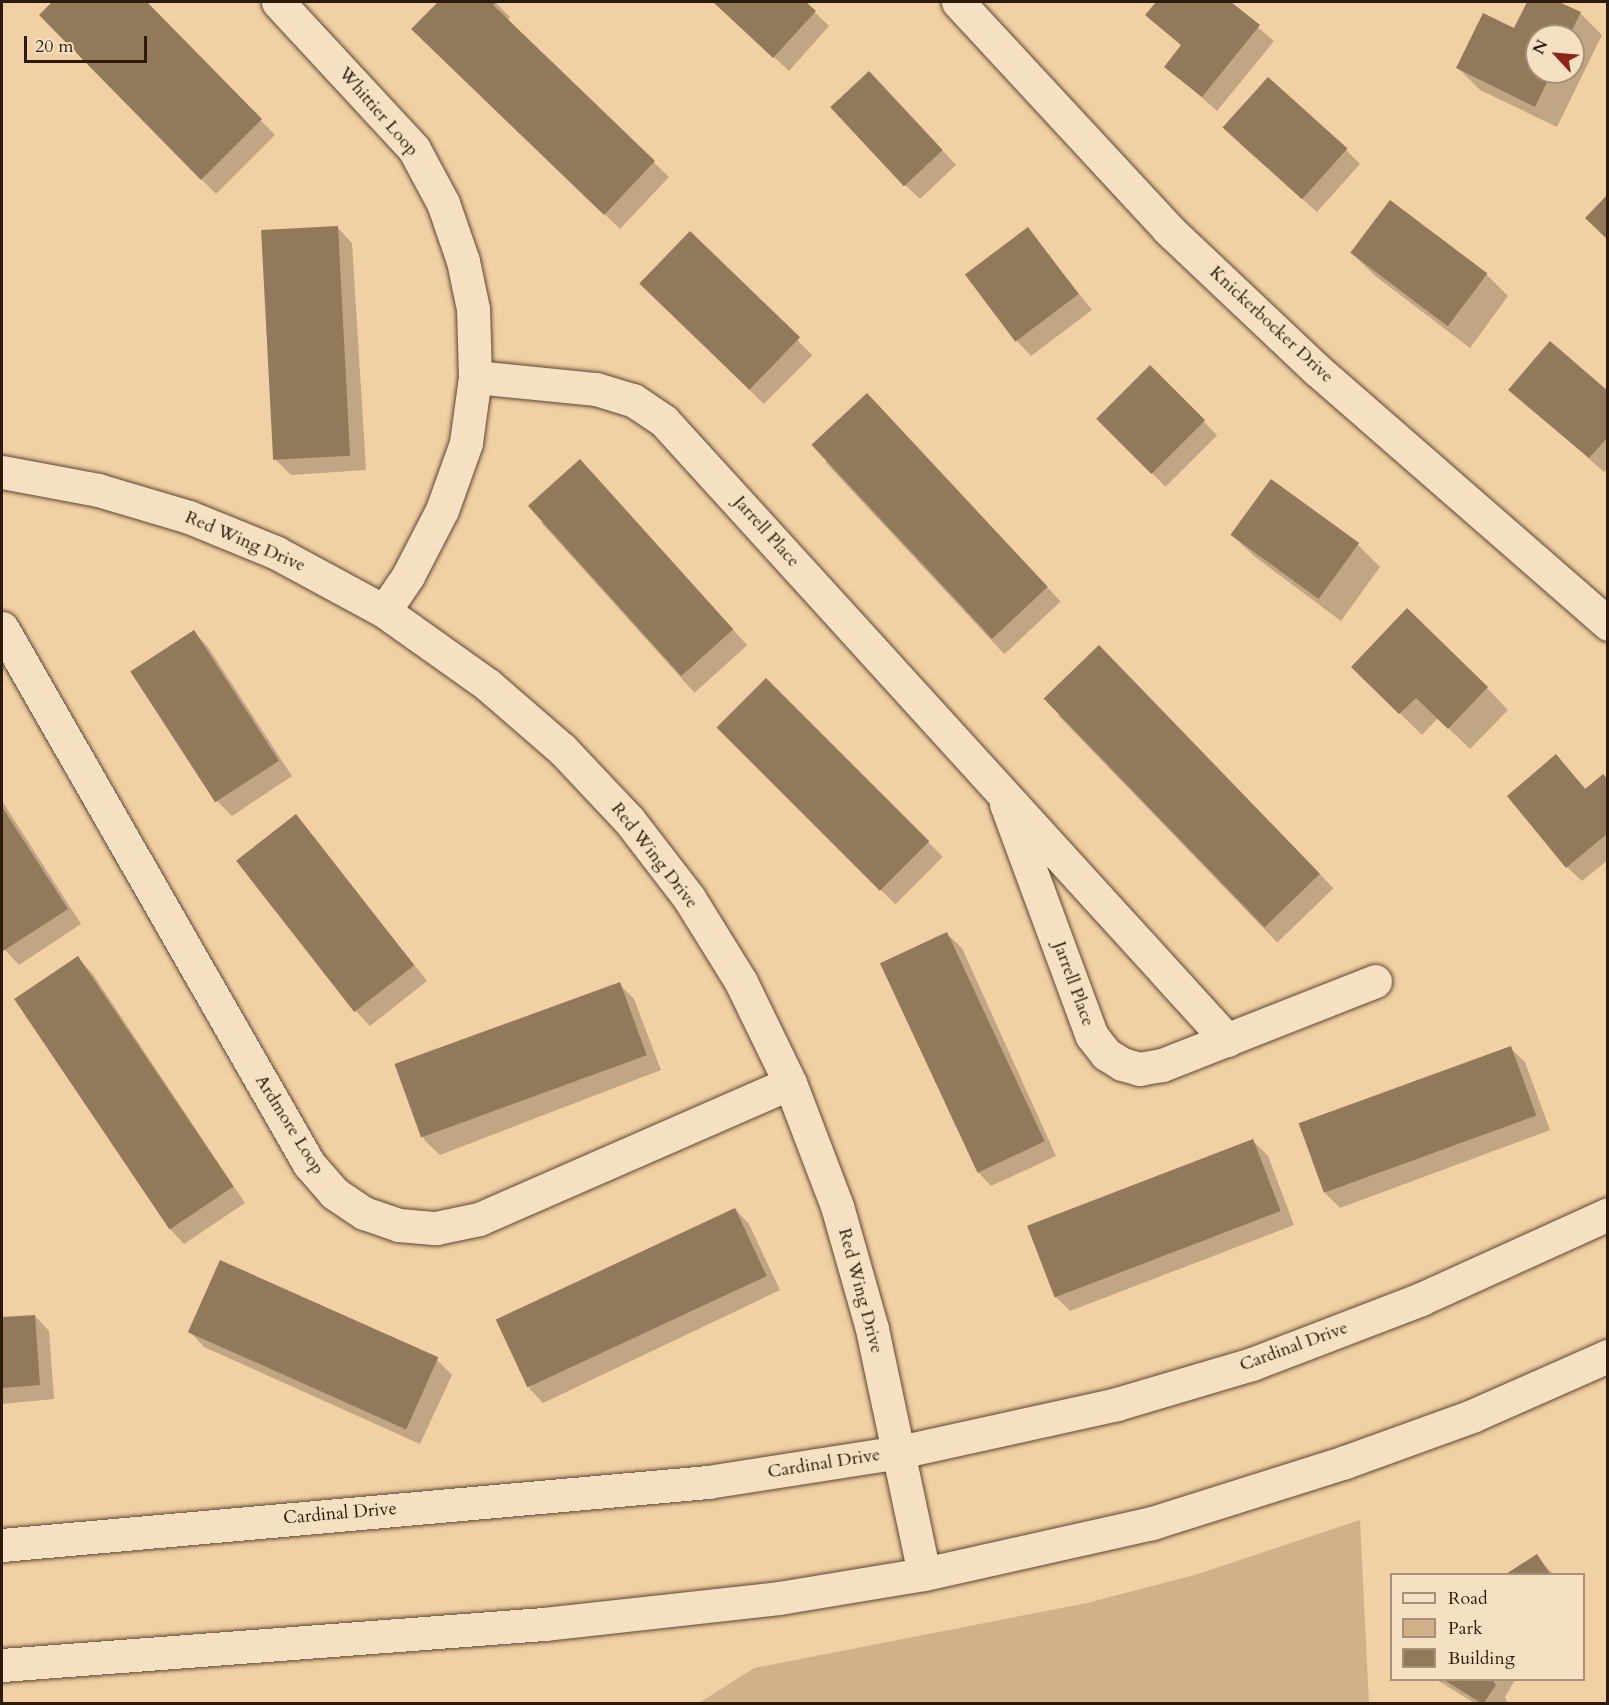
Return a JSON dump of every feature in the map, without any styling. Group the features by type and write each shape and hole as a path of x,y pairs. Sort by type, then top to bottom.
{"street":[{"name":"Whittier Loop","path":"278,2 414,149 443,203 463,261 472,309 475,377 466,443 442,510 408,576 384,611"},
{"name":"Knickerbocker Drive","path":"958,2 1168,228 1316,369 1608,624"},
{"name":"Jarrell Place","path":"475,377 596,389 633,400 664,421 1227,1040"},
{"name":"Red Wing Drive","path":"2,472 98,490 189,517 277,553 384,611 488,685 562,749 629,820 689,898 741,982 790,1083 837,1206 872,1329 924,1574"},
{"name":"Ardmore Loop","path":"2,628 309,1164 334,1193 364,1213 399,1225 436,1228 479,1219 790,1083"},
{"name":"Jarrell Place","path":"1000,788 1092,1036 1106,1054 1122,1064 1139,1069 1162,1065 1375,981"},
{"name":"Cardinal Drive","path":"2,1545 708,1482 899,1452 1117,1404 1252,1364 1422,1299 1608,1214"},
{"path":"2,1665 544,1624 778,1598 924,1574 1152,1523 1300,1476 1472,1416 1608,1356"}],"green space":[{"path":"1360,1520 1369,1703 699,1703 754,1668 1087,1603 1198,1574"}],"building":[{"path":"52,2 147,2 262,119 201,180 39,15"},
{"path":"438,2 497,2 493,5 655,161 604,215 411,29"},
{"path":"713,2 806,2 816,11 773,58"},
{"path":"1156,2 1231,2 1260,25 1202,97 1164,67 1181,45 1145,15"},
{"path":"1527,2 1559,2 1581,12 1575,24 1525,24 1525,84 1546,84 1535,107 1456,68 1483,13 1514,28"},
{"path":"869,71 943,150 904,186 830,107"},
{"path":"1268,77 1348,149 1302,199 1222,128"},
{"path":"1608,194 1608,240 1585,218"},
{"path":"1390,200 1487,273 1448,326 1350,253"},
{"path":"338,226 350,456 273,460 261,230"},
{"path":"1028,227 1079,294 1015,342 965,275"},
{"path":"690,231 800,337 749,390 639,284"},
{"path":"1550,341 1608,391 1608,437 1589,458 1508,390"},
{"path":"1150,365 1205,420 1151,474 1096,419"},
{"path":"867,393 1048,587 992,639 811,445"},
{"path":"580,459 733,629 681,676 528,506"},
{"path":"1271,479 1359,543 1319,599 1230,535"},
{"path":"1407,608 1488,687 1448,729 1416,698 1399,714 1351,667"},
{"path":"194,630 279,761 215,802 130,671"},
{"path":"1099,645 1320,874 1265,927 1044,698"},
{"path":"766,678 929,841 880,891 717,727"},
{"path":"1556,754 1585,789 1603,774 1608,780 1608,833 1566,868 1507,796"},
{"path":"2,807 68,909 3,951 2,949"},
{"path":"296,814 414,965 354,1012 236,861"},
{"path":"947,932 1045,1141 978,1173 880,963"},
{"path":"78,956 233,1186 170,1230 14,999"},
{"path":"620,982 647,1055 421,1137 394,1064"},
{"path":"1511,1046 1536,1116 1324,1193 1299,1123"},
{"path":"1253,1139 1281,1211 1055,1298 1027,1226"},
{"path":"735,1208 767,1276 527,1388 496,1320"},
{"path":"220,1260 438,1357 406,1429 188,1332"},
{"path":"35,1315 40,1385 2,1388 2,1317"},
{"path":"1537,1554 1549,1573 1508,1573"},
{"path":"1446,1681 1493,1681 1496,1685 1483,1704"}]}
